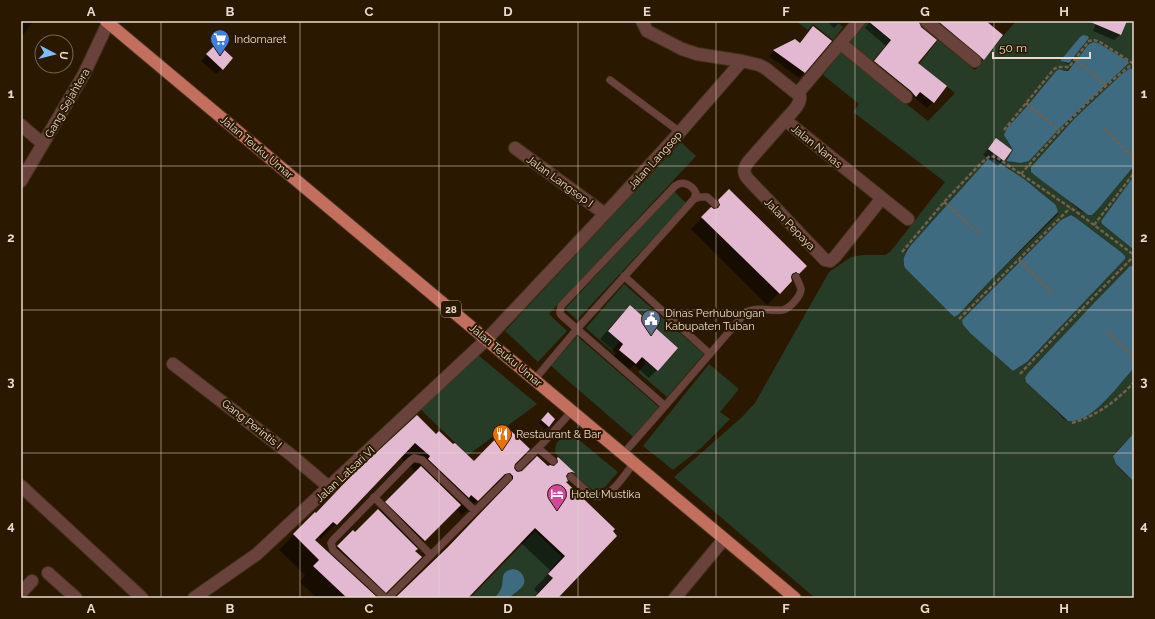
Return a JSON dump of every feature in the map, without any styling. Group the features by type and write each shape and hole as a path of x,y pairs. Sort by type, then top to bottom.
{"highway":[{"name":"Jalan Teuku Umar","path":"108,22 794,598"}],"street":[{"path":"642,21 647,31 682,49 697,54 760,65 798,93 859,21"},
{"path":"926,21 975,61"},
{"name":"Gang Sejahtera","path":"21,181 84,74 108,22"},
{"path":"840,44 906,97"},
{"name":"Jalan Langsep","path":"487,339 605,214 742,61"},
{"name":"Jalan Nanas","path":"798,93 800,96 800,101 785,120 908,219"},
{"name":"Jalan Pepaya","path":"785,120 748,162 744,172 748,180 825,260 830,261 835,257 882,198"},
{"path":"21,125 43,144"},
{"name":"Jalan Langsep I","path":"515,148 605,214"},
{"name":"Jalan Latsari VI","path":"194,598 257,554 330,488 487,339"},
{"name":"Gang Perintis I","path":"173,364 290,454 330,488"},
{"path":"21,486 142,598"},
{"path":"675,598 724,539"},
{"path":"48,573 76,598"},
{"path":"21,594 32,581"}],"lane":[{"path":"610,80 680,132"},
{"path":"665,406 560,313 562,306 678,184 681,182 687,184 694,190 696,196 694,200"},
{"path":"534,379 624,276 694,200 700,197 707,197 715,204"},
{"path":"624,276 710,354"},
{"path":"623,454 746,312 759,308 784,310 789,307 797,297 801,288 796,277"},
{"path":"519,467 572,411"},
{"path":"538,448 553,461"},
{"path":"385,598 333,550 333,540 410,461 414,458 422,460 475,511"},
{"path":"571,477 591,495 595,497 600,496 613,489 634,463"},
{"path":"388,598 508,478"},
{"path":"374,497 431,555"}],"path":[{"path":"1004,130 1055,68 1069,67 1089,42 1095,40 1100,42 1134,63 1107,86 1060,131 1021,174"},
{"path":"1075,59 1107,86"},
{"path":"1026,103 1060,131"},
{"path":"1104,129 1134,158"},
{"path":"902,252 944,202 981,163 990,156 996,157 1021,174 1134,255 1020,374"},
{"path":"1094,225 1134,173"},
{"path":"944,202 980,234"},
{"path":"959,319 1070,208"},
{"path":"1019,260 1052,293"},
{"path":"1108,332 1134,358"},
{"path":"1072,423 1100,412 1134,382"}],"green space":[{"path":"796,21 836,21 843,27 833,40 813,24 808,30"},
{"path":"867,21 890,40 872,62 849,44"},
{"path":"1016,21 1134,21 1134,70 1130,68 1127,70 1075,118 1031,167 1079,210 1089,215 1098,209 1134,166 1134,176 1101,221 1102,224 1134,250 1134,266 1128,268 1028,373 1025,380 1065,420 1074,421 1084,418 1094,411 1113,393 1134,368 1134,433 1114,454 1114,458 1121,470 1134,482 1134,598 815,598 674,477 742,417 755,403 829,272 851,257 863,255 885,255 890,252 945,182 853,112 859,104 823,75 841,52 928,121 955,93 919,64 938,40 975,70","holes":["1082,35 1089,38 1068,64 1060,61","1088,45 1129,63 1060,128 1029,161 1021,163 1007,159 1013,150 1005,134 1007,128 1056,71 1059,69 1065,71 1068,70","988,159 1002,164 1033,186 1056,205 1058,214 990,281 969,304 954,317 905,268 903,263 905,253","1071,215 1076,218 1121,252 1125,259 1027,362 1013,371 965,328 963,325 963,319 1061,220"]},
{"path":"681,142 696,156 549,314 567,331 538,362 505,331"},
{"path":"674,191 686,203 577,320 565,309"},
{"path":"624,284 704,354 667,397 638,372 647,362 658,371 678,348 630,305 608,330 620,341 612,351 586,328"},
{"path":"577,336 659,407 633,437 551,366"},
{"path":"478,355 537,404 468,455 418,407"},
{"path":"709,364 739,389 720,412 730,419 701,448 673,470 643,446"},
{"path":"567,430 618,472 605,487 599,490 593,490 587,486 569,469 555,452 556,444"},
{"path":"535,531 562,557 547,574 552,578 533,598 470,598"}],"water":[{"path":"1083,35 1088,36 1089,38 1069,63 1060,61 1080,37"},
{"path":"1093,42 1098,43 1129,63 1060,128 1029,161 1021,163 1007,161 1013,150 1004,135 1007,128 1056,71 1059,69 1068,71 1088,45"},
{"path":"1130,68 1134,70 1134,166 1098,209 1092,215 1088,215 1031,172 1031,167 1075,118"},
{"path":"988,159 995,160 1024,179 1056,205 1058,212 958,315 954,317 905,268 904,258 906,252 912,244"},
{"path":"1134,176 1134,250 1102,224 1101,221"},
{"path":"1071,215 1121,252 1125,256 1125,259 1027,362 1013,371 970,333 963,325 962,320 1061,220"},
{"path":"1130,266 1134,266 1134,368 1095,410 1086,417 1068,421 1026,382 1025,378 1028,373"},
{"path":"1134,433 1134,482 1116,464 1113,456"},
{"path":"513,569 522,574 524,580 523,586 510,598 495,598 503,583 504,573"}],"building":[{"path":"868,21 919,21 921,27 937,40 918,63 947,86 934,103 920,92 916,97 911,91 874,61 891,40"},
{"path":"938,21 986,21 1003,35 984,60"},
{"path":"1088,21 1127,21 1121,35"},
{"path":"813,26 832,41 805,73 773,50 795,39 800,43"},
{"name":"Indomaret","path":"217,43 233,58 223,70 206,54"},
{"path":"996,138 1012,150 1004,161 988,149"},
{"path":"729,189 807,266 799,274 796,272 792,274 792,281 780,294 701,217 711,207 714,209 718,208 720,205 718,200"},
{"name":"Dinas Perhubungan Kabupaten Tuban","path":"630,305 678,348 658,371 642,357 636,364 619,350 623,344 608,331"},
{"path":"548,412 555,419 549,427 541,420"},
{"path":"417,415 436,434 439,431 453,444 455,443 474,461 507,427 530,449 515,464 514,468 516,471 522,471 537,456 548,466 554,466 558,462 558,457 575,473 568,473 566,476 568,481 566,482 615,529 613,531 617,536 558,598 534,598 553,578 548,574 565,556 535,528 468,598 395,598 448,547 513,479 513,476 510,473 505,474 478,501 471,495 469,498 428,459 430,456 415,443 337,525 333,522 315,540 378,598 347,598 313,566 319,560 293,534 315,512 316,513 351,476"},
{"path":"421,466 461,505 425,541 385,502"},
{"path":"378,509 418,549 415,551 422,557 386,593 337,546 353,530 355,532"}],"place":[{"name":"Indomaret","path":"220,56"},
{"name":"Dinas Perhubungan Kabupaten Tuban","path":"651,336"},
{"name":"Restaurant & Bar","path":"502,451"},
{"name":"Hotel Mustika","path":"557,511"}]}
